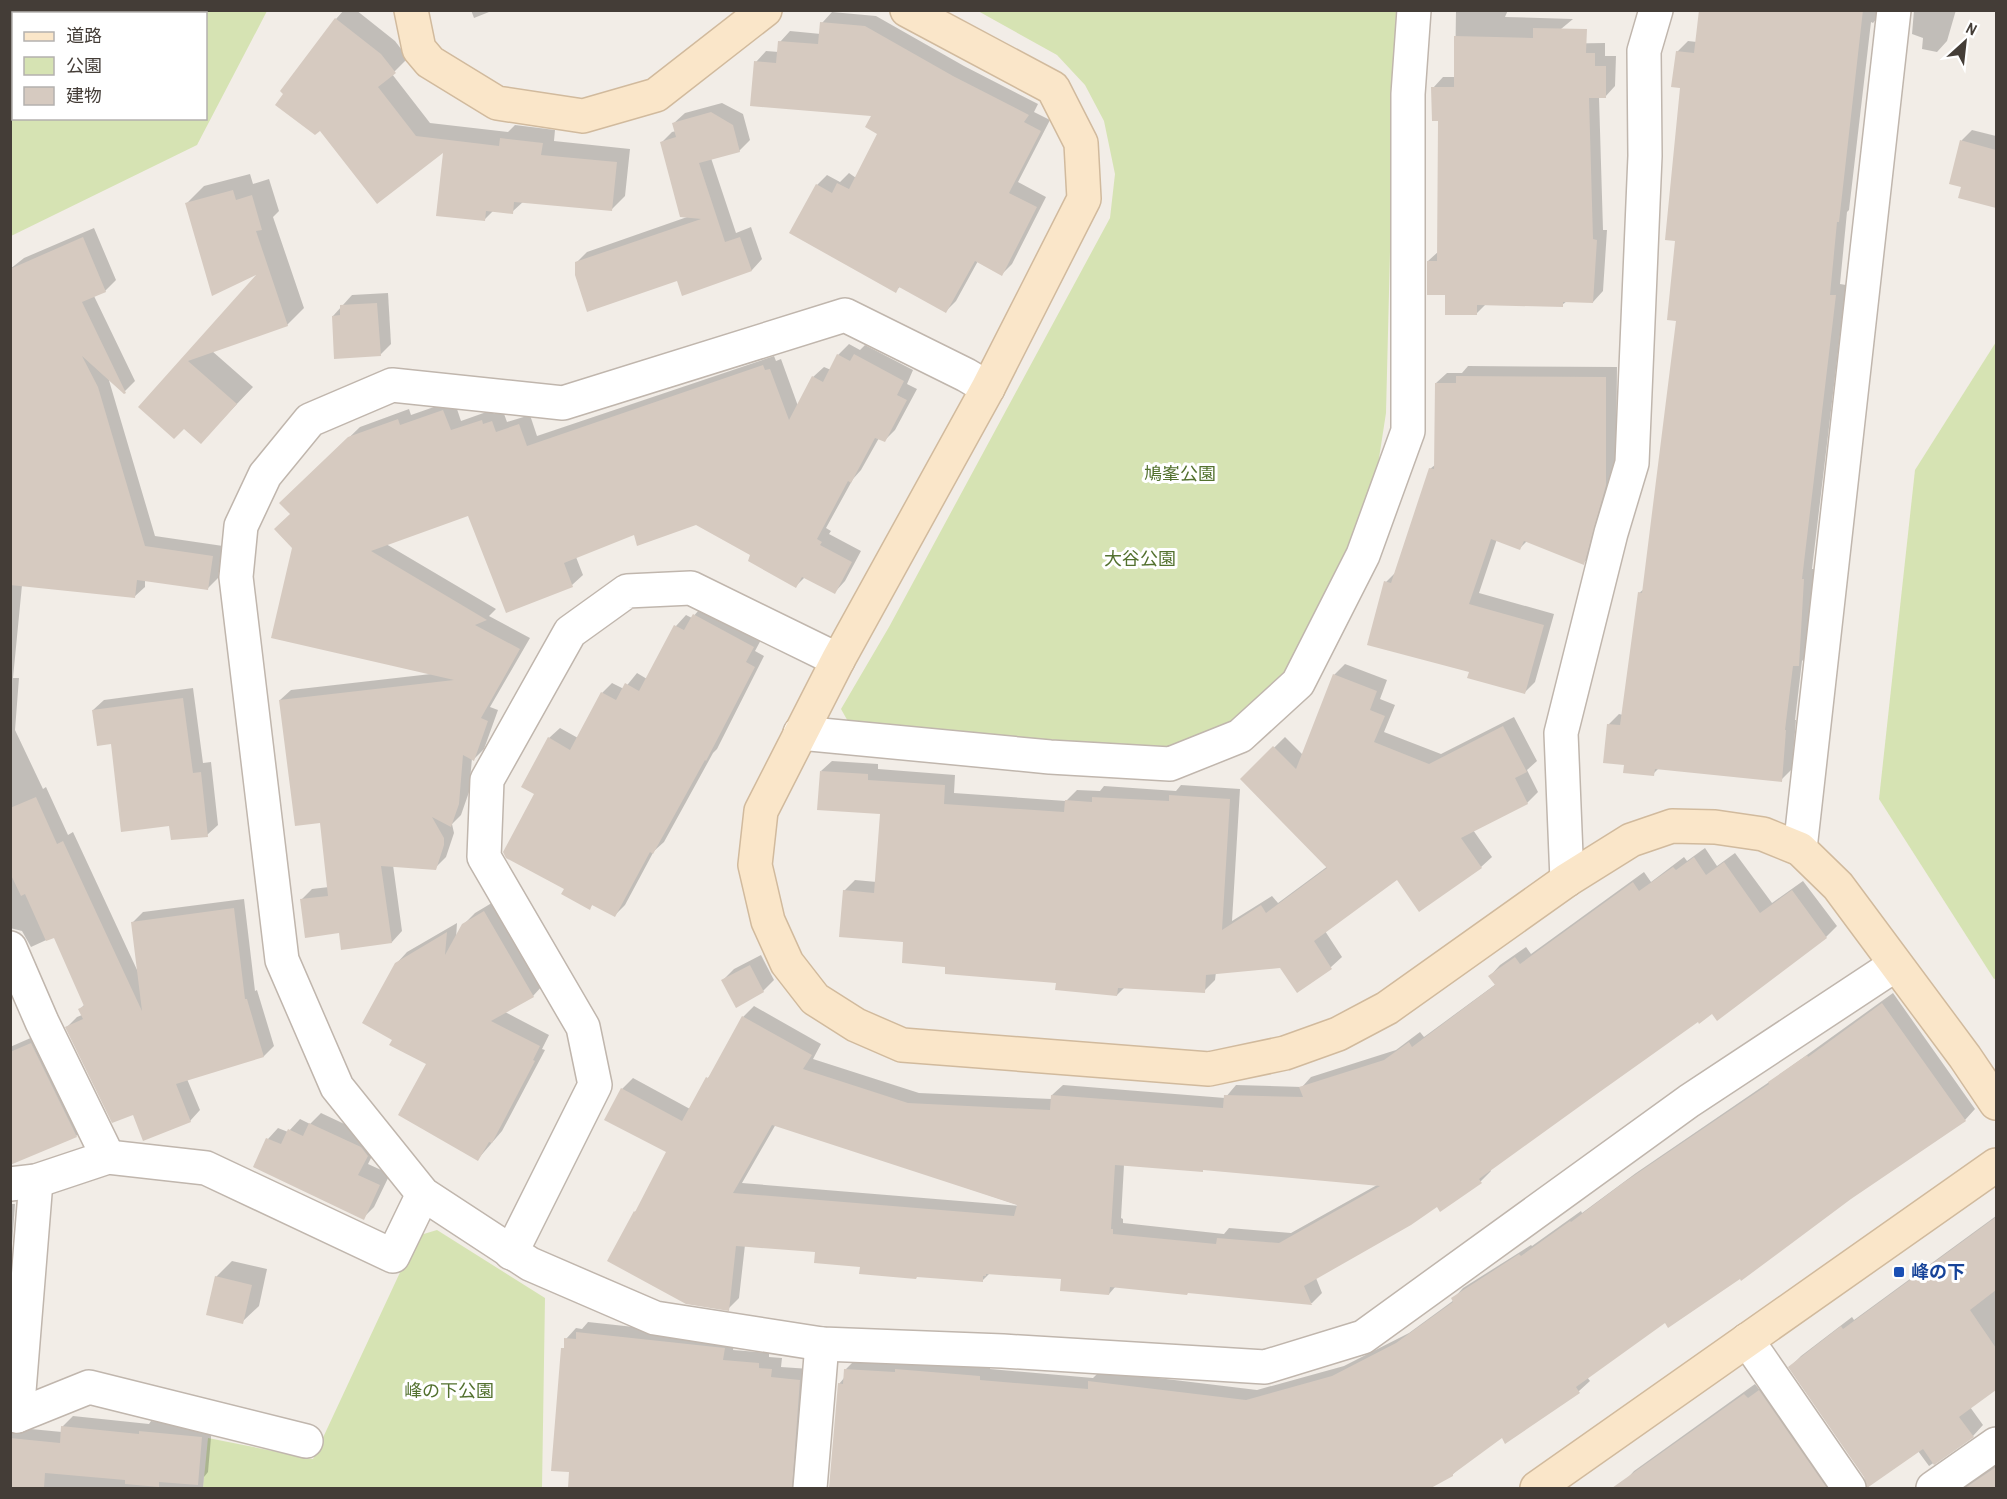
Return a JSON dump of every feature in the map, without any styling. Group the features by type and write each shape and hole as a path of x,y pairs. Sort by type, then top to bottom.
{"street":[{"path":"411,10 420,49 430,62 497,103 583,116 656,95 765,10"},
{"path":"907,10 1053,88 1081,143 1084,199 987,388 838,660 761,811 755,865 768,921 787,963 815,999 856,1025 902,1045 1209,1070 1285,1053 1338,1034 1387,1008 1567,880 1631,840 1672,826 1715,827 1763,834 1800,849 1838,886 1965,1057 1996,1103"},
{"path":"800,733 1050,757 1170,764 1240,736 1298,683 1363,555 1408,430 1408,94 1414,10"},
{"path":"1567,880 1561,733 1611,532 1632,463 1645,156 1644,51 1656,10"},
{"path":"1800,849 1894,10"},
{"path":"987,388 966,375 845,315 563,403 392,385 310,420 265,475 241,526 236,577 282,960 337,1087 423,1194 511,1253 530,1264 655,1318 822,1344 1003,1351 1265,1367 1363,1337 1689,1101 1895,965"},
{"path":"511,1253 595,1086 583,1027 484,857 487,780 570,632 627,591 692,588 838,660"},
{"path":"10,948 42,1022 108,1157"},
{"path":"10,1017 42,1022"},
{"path":"306,1440 89,1387 14,1416 23,1182 108,1157 206,1168 393,1256 423,1194"},
{"path":"1548,1486 1748,1340 1996,1165"},
{"path":"1748,1340 1850,1488"},
{"path":"810,1488 822,1344"},
{"path":"1933,1488 1996,1444"}],"green space":[{"path":"11,10 267,10 197,145 11,236"},
{"name":"鳩峯公園","path":"978,11 1396,11 1386,413 1375,484 1358,541 1279,682 1249,711 1208,735 1162,748 850,725 841,709 889,627 1110,218 1115,174 1104,121 1085,85 1057,55"},
{"path":"1996,342 1996,978 1994,979 1879,799 1915,470"},
{"name":"峰の下公園","path":"437,1230 545,1298 542,1488 203,1488 208,1438 313,1459 417,1236"}],"building":[{"path":"1699,10 1863,10 1830,295 1836,295 1802,579 1804,579 1799,666 1793,666 1785,730 1782,782 1655,769 1654,776 1623,773 1624,765 1603,763 1607,724 1620,725 1638,592 1642,593 1676,321 1667,320 1675,241 1665,240 1680,88 1671,87 1676,51 1694,53"},
{"path":"335,18 381,54 396,73 378,87 416,136 499,146 500,138 543,143 541,155 617,162 612,211 514,202 513,214 486,211 485,221 436,216 443,153 377,204 320,131 315,135 275,105 283,94 280,91"},
{"path":"820,22 865,26 953,76 1029,115 1024,122 1041,131 1009,193 1037,207 1002,276 975,261 946,313 899,287 896,293 789,233 816,184 832,193 837,183 849,189 877,134 865,127 871,116 750,106 754,61 776,63 778,41 818,44"},
{"path":"1533,28 1587,29 1586,53 1595,53 1595,66 1606,66 1606,98 1589,98 1593,239 1597,240 1593,303 1563,302 1563,307 1477,305 1477,315 1445,315 1445,295 1427,295 1427,261 1437,261 1438,121 1432,121 1431,87 1454,87 1454,36 1533,38"},
{"path":"711,112 733,125 740,152 699,163 725,242 740,237 752,271 682,296 677,281 587,312 575,275 575,262 701,219 680,217 660,142 676,137 672,123"},
{"path":"1960,140 1996,150 1996,208 1958,198 1961,187 1949,184"},
{"path":"233,190 236,200 252,195 262,230 256,231 288,326 188,361 237,404 201,444 184,429 174,439 138,407 256,275 212,296 185,203"},
{"path":"83,237 106,292 82,302 126,393 124,394 82,356 98,387 145,546 213,556 208,590 137,580 135,598 10,585 10,269"},
{"path":"377,303 381,356 334,359 332,316 340,315 340,305"},
{"path":"837,354 850,361 854,354 904,381 897,395 907,400 885,442 875,438 851,483 848,481 817,539 822,542 820,545 852,562 835,594 802,577 796,588 748,561 750,555 696,525 637,546 634,535 564,563 573,587 506,613 468,516 371,551 487,620 475,625 520,649 481,718 488,721 474,761 463,755 459,804 451,827 432,817 444,838 436,870 381,866 392,943 341,950 339,933 305,938 300,899 328,896 320,823 295,826 279,700 454,680 271,638 292,548 274,529 290,514 279,503 348,437 398,419 400,425 443,410 451,430 482,420 483,424 492,421 496,432 519,424 527,446 763,365 765,370 770,369 789,420 812,376 823,382"},
{"path":"1456,376 1606,377 1606,485 1584,565 1524,541 1520,550 1491,539 1469,604 1544,625 1525,694 1467,678 1469,672 1367,645 1384,581 1391,583 1429,468 1434,469 1435,383 1456,383"},
{"path":"693,614 754,647 746,662 755,667 706,761 653,854 650,852 615,917 592,905 590,910 561,894 564,889 506,858 503,852 534,794 521,787 548,737 570,750 601,692 616,700 625,683 639,691 674,625 684,630"},
{"path":"1333,674 1377,691 1370,710 1385,716 1374,742 1429,764 1503,726 1527,772 1515,778 1528,804 1461,838 1482,868 1419,912 1397,880 1314,941 1332,969 1297,993 1280,968 1206,975 1205,993 1118,988 1117,996 1055,990 1056,983 945,974 945,967 902,963 903,942 839,937 843,890 874,893 880,814 817,810 820,771 868,774 868,780 945,785 944,804 1064,812 1065,800 1092,802 1092,797 1169,801 1169,795 1230,799 1222,930 1261,905 1266,913 1327,868 1240,779 1273,746 1296,769"},
{"path":"183,698 193,773 201,772 208,837 171,840 169,826 121,832 111,744 97,746 92,710"},
{"path":"36,797 57,844 63,841 142,1011 131,922 234,908 245,999 247,999 264,1057 176,1084 191,1122 143,1141 133,1115 112,1123 65,1027 83,1019 78,1009 84,1006 54,938 46,941 25,894 21,896 10,873 10,808"},
{"path":"1694,857 1706,875 1724,862 1760,913 1792,890 1827,938 1717,1021 1712,1014 1699,1024 1698,1022 1479,1179 1482,1183 1440,1212 1437,1207 1411,1225 1304,1286 1312,1305 1110,1287 1109,1295 1060,1291 1061,1279 986,1274 983,1276 983,1282 859,1274 860,1267 814,1263 815,1252 736,1246 729,1311 686,1304 607,1261 666,1152 604,1120 621,1088 682,1121 742,1016 812,1055 803,1069 908,1103 1050,1110 1051,1095 1223,1108 1224,1095 1303,1097 1299,1087 1384,1060 1409,1042 1412,1047 1495,985 1488,976 1515,957 1520,964 1633,882 1639,891 1673,867 1676,870","holes":["772,1125 1017,1205 1014,1216 733,1193","1115,1165 1203,1172 1203,1170 1380,1186 1279,1243 1217,1238 1216,1244 1113,1234 1113,1229 1111,1229"]},
{"path":"484,911 534,997 491,1021 540,1046 533,1060 535,1061 492,1143 489,1142 478,1161 398,1115 426,1064 389,1045 392,1040 362,1023 395,963 447,932 445,955 462,924"},
{"path":"750,965 764,992 736,1008 721,980"},
{"path":"1882,1003 1966,1121 1851,1199 1741,1281 1740,1279 1668,1328 1665,1323 1576,1387 1580,1393 1505,1444 1502,1438 1453,1476 1431,1488 829,1488 838,1383 843,1384 844,1369 895,1372 895,1369 980,1376 980,1380 1088,1389 1088,1381 1246,1400 1332,1376 1396,1343 1453,1302 1451,1298 1519,1254 1521,1256 1571,1222 1623,1183 1769,1084 1768,1082 1807,1055 1808,1057"},
{"path":"31,1043 77,1137 10,1165 10,1052"},
{"path":"309,1123 361,1147 368,1156 358,1175 380,1185 364,1220 253,1167 266,1138 281,1144 288,1129 303,1136"},
{"path":"1996,1217 1996,1290 1970,1310 1996,1348 1996,1390 1959,1417 1974,1437 1934,1465 1923,1449 1867,1488 1864,1477 1788,1367 1841,1326 1843,1329"},
{"path":"215,1276 252,1285 243,1324 206,1315"},
{"path":"576,1332 725,1348 723,1360 759,1363 759,1368 772,1369 771,1377 800,1380 792,1488 568,1488 569,1472 551,1471 561,1348 564,1348 564,1338 576,1339"},
{"path":"1759,1390 1827,1488 1612,1488 1744,1394 1748,1398"},
{"path":"61,1426 139,1434 139,1431 202,1437 198,1485 159,1482 159,1487 125,1484 125,1480 45,1473 44,1488 10,1488 10,1438 60,1443"},
{"path":"1996,1467 1996,1488 1965,1488"}],"place":[{"name":"峰の下","path":"1899,1272"}],"park label":[{"name":"大谷公園","path":"1140,559"}]}
